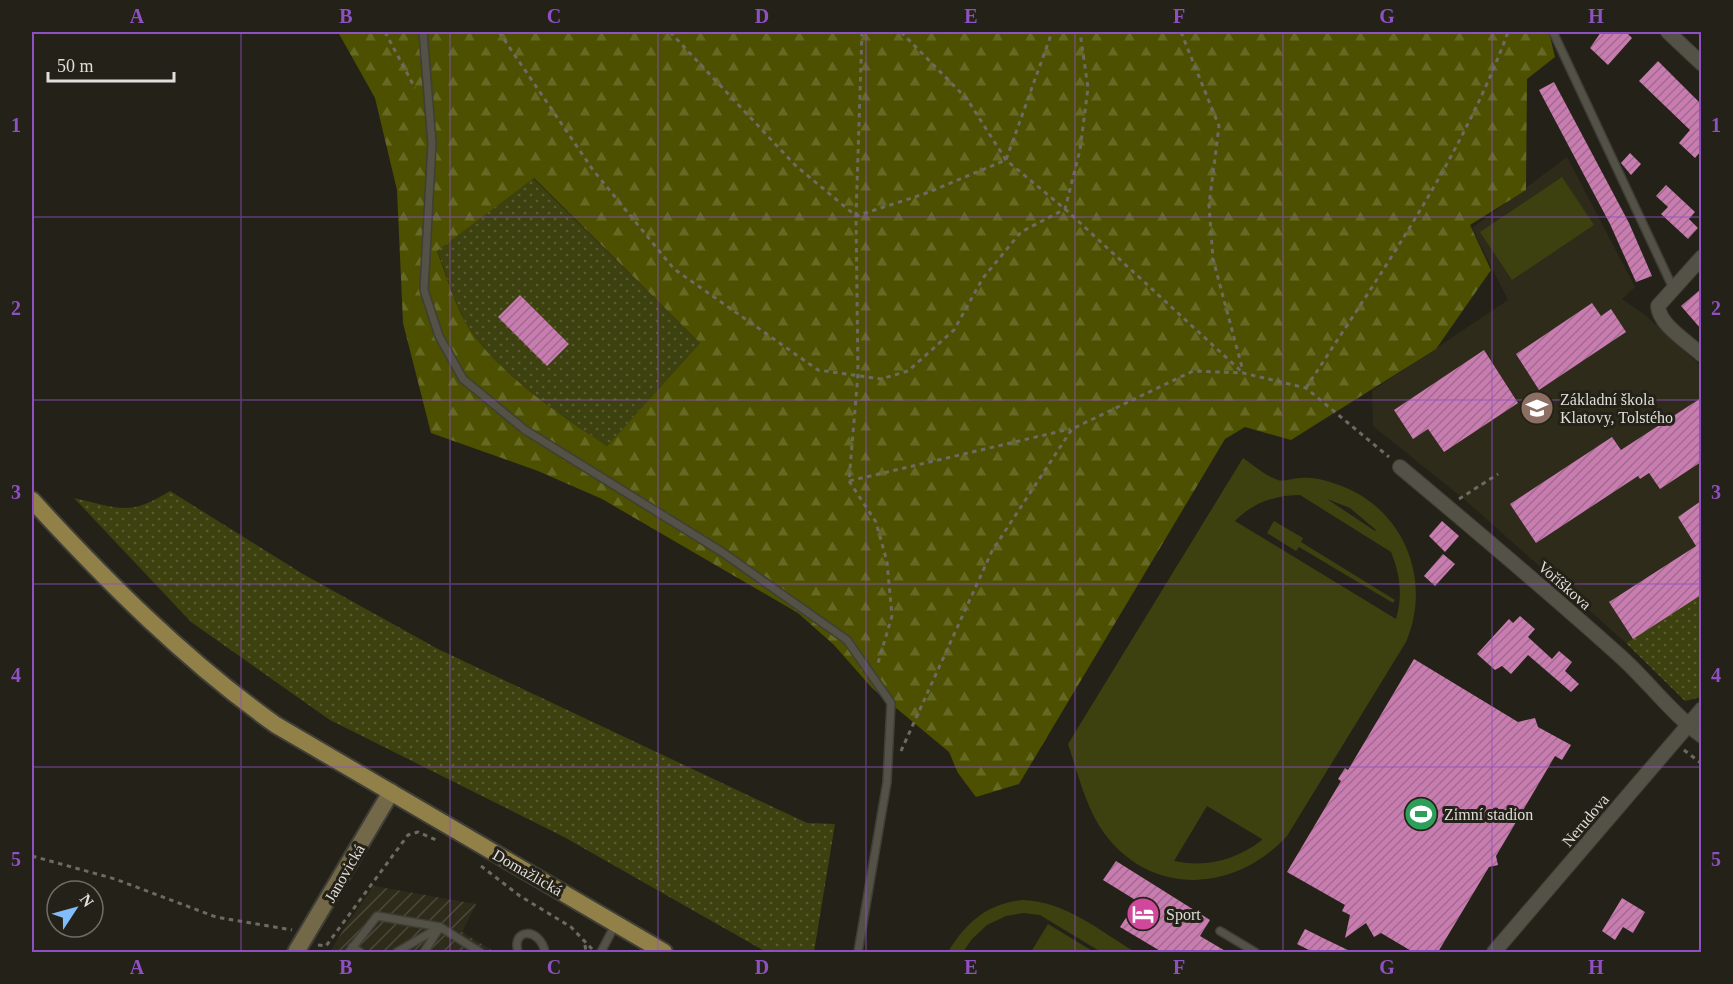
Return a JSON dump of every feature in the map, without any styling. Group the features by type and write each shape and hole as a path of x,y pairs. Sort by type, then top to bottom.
{"main road":[{"name":"Domažlická","path":"32,500 135,606 240,700 276,726 664,952"},
{"name":"Janovická","path":"300,945 391,792"}],"street":[{"path":"1668,32 1701,64"},
{"path":"1701,257 1658,306 1658,314 1701,355"},
{"name":"Voříškova","path":"1400,467 1622,658 1687,725 1701,736"},
{"name":"Nerudova","path":"1494,952 1701,710"}],"lane":[{"path":"423,32 432,142 424,290 439,336 463,379 525,430 723,552 848,640 891,703 887,782 858,952"},
{"path":"1553,32 1673,288"},
{"path":"360,952 351,950 377,916 440,927 480,952"},
{"path":"599,952 616,923"},
{"path":"398,952 440,927"},
{"path":"424,952 440,927"},
{"path":"1220,931 1255,952"},
{"path":"518,952 516,944 519,938 527,933 535,934 541,940 545,952"}],"path":[{"path":"385,32 416,90"},
{"path":"499,32 593,170 674,269 818,369 881,379 908,371 954,330 983,278 1021,232 1065,209 1080,150 1088,88 1080,32"},
{"path":"670,32 795,165 856,216"},
{"path":"862,32 856,216 858,374 849,481 876,522 887,562 892,616 874,678"},
{"path":"901,32 967,99 1006,160 1065,209 1243,373"},
{"path":"856,216 924,194 1006,160 1052,32"},
{"path":"1181,32 1219,126 1209,205 1213,259 1243,373"},
{"path":"1306,388 1441,176 1494,69 1508,32"},
{"path":"849,481 1071,429 1193,371 1243,373 1306,388 1400,467"},
{"path":"887,782 992,551 1071,429"},
{"path":"1673,741 1701,764"},
{"path":"32,856 116,879 216,917 291,929 300,945 320,947 326,946 408,835 418,832 437,840"},
{"path":"480,865 520,896 579,933 586,952"},
{"path":"585,945 599,952"}],"shaded area":[{"name":"Základní škola Klatovy, Tolstého","path":"1567,157 1635,287 1622,299 1644,314 1701,366 1701,595 1626,643 1465,500 1373,426 1372,391 1508,300 1472,228"},
{"path":"374,886 476,904 462,932 495,952 330,952"}],"green space":[{"path":"338,32 1549,32 1555,57 1527,79 1526,190 1470,225 1491,270 1436,349 1291,440 1245,427 1225,439 1019,784 976,797 958,773 949,752 872,688 834,645 798,613 602,499 538,471 431,433 403,323 397,190 375,98","holes":["534,178 700,343 607,446 521,384 476,338 463,318 437,251"]},
{"path":"1562,177 1594,225 1512,280 1480,232"},
{"path":"533,178 700,343 607,446 521,384 476,338 463,318 437,250"},
{"path":"1243,458 1278,480 1305,478 1336,484 1359,495 1379,509 1395,527 1406,548 1413,570 1416,594 1413,618 1406,642 1287,836 1266,855 1244,868 1219,877 1194,880 1170,877 1146,869 1124,854 1104,833 1092,813 1068,744","holes":["1300,495 1391,552 1400,585 1396,619 1235,521 1249,509 1265,501","1327,499 1350,508 1376,530 1375,531","1207,806 1262,839 1242,853 1220,861 1209,863 1174,861"]},
{"path":"170,491 303,574 438,649 807,823 835,824 814,952 766,952 564,837 330,720 191,622 74,498 124,508 144,504"},
{"path":"1274,521 1303,538 1301,542 1395,600 1393,603 1299,547 1296,551 1267,533"},
{"path":"1701,595 1701,697 1685,701 1626,643"},
{"path":"1022,900 1038,902 1067,911 1135,952 1101,952 1040,915 1023,913 1006,916 987,925 972,939 963,952 948,952 962,932 978,917 998,906"},
{"path":"1048,924 1094,952 1031,952"}],"building":[{"path":"1601,32 1626,32 1632,38 1608,65 1590,48"},
{"path":"1658,61 1701,104 1701,151 1695,158 1679,143 1690,130 1639,81"},
{"path":"1554,82 1629,223 1652,276 1636,282 1610,224 1539,90"},
{"path":"1630,153 1641,164 1631,175 1621,163"},
{"path":"1666,185 1695,212 1689,219 1698,228 1688,239 1661,214 1668,207 1656,196"},
{"path":"1701,289 1701,329 1681,306"},
{"path":"520,295 569,344 547,366 498,317"},
{"path":"1592,303 1601,316 1611,309 1626,332 1539,390 1516,354"},
{"path":"1484,350 1518,403 1444,452 1428,429 1413,439 1394,410"},
{"path":"1701,398 1701,462 1660,489 1649,473 1640,479 1638,476 1536,543 1510,504 1612,437 1621,450"},
{"path":"1701,501 1701,595 1633,639 1609,602 1696,546 1678,517"},
{"path":"1442,521 1459,536 1445,552 1429,536"},
{"path":"1443,554 1455,564 1435,586 1424,576"},
{"path":"1520,616 1535,629 1528,637 1552,659 1559,651 1572,662 1565,671 1579,684 1571,692 1528,655 1511,674 1502,666 1495,670 1477,654 1509,619 1513,623"},
{"name":"Zimní stadion","path":"1414,659 1518,722 1535,718 1538,727 1571,745 1562,760 1555,756 1496,856 1498,865 1489,867 1438,952 1413,952 1381,933 1374,937 1366,923 1345,938 1350,915 1342,911 1345,905 1287,872 1341,781 1338,779 1345,768 1348,770"},
{"path":"1116,861 1210,920 1200,936 1227,952 1162,952 1120,927 1137,901 1103,880"},
{"path":"1622,898 1645,912 1633,933 1623,927 1615,940 1602,931"},
{"path":"1305,929 1352,952 1313,952 1297,944"}],"place":[{"name":"Základní škola Klatovy, Tolstého","path":"1537,408"},
{"name":"Zimní stadion","path":"1421,814"},
{"name":"Sport","path":"1143,914"}]}
